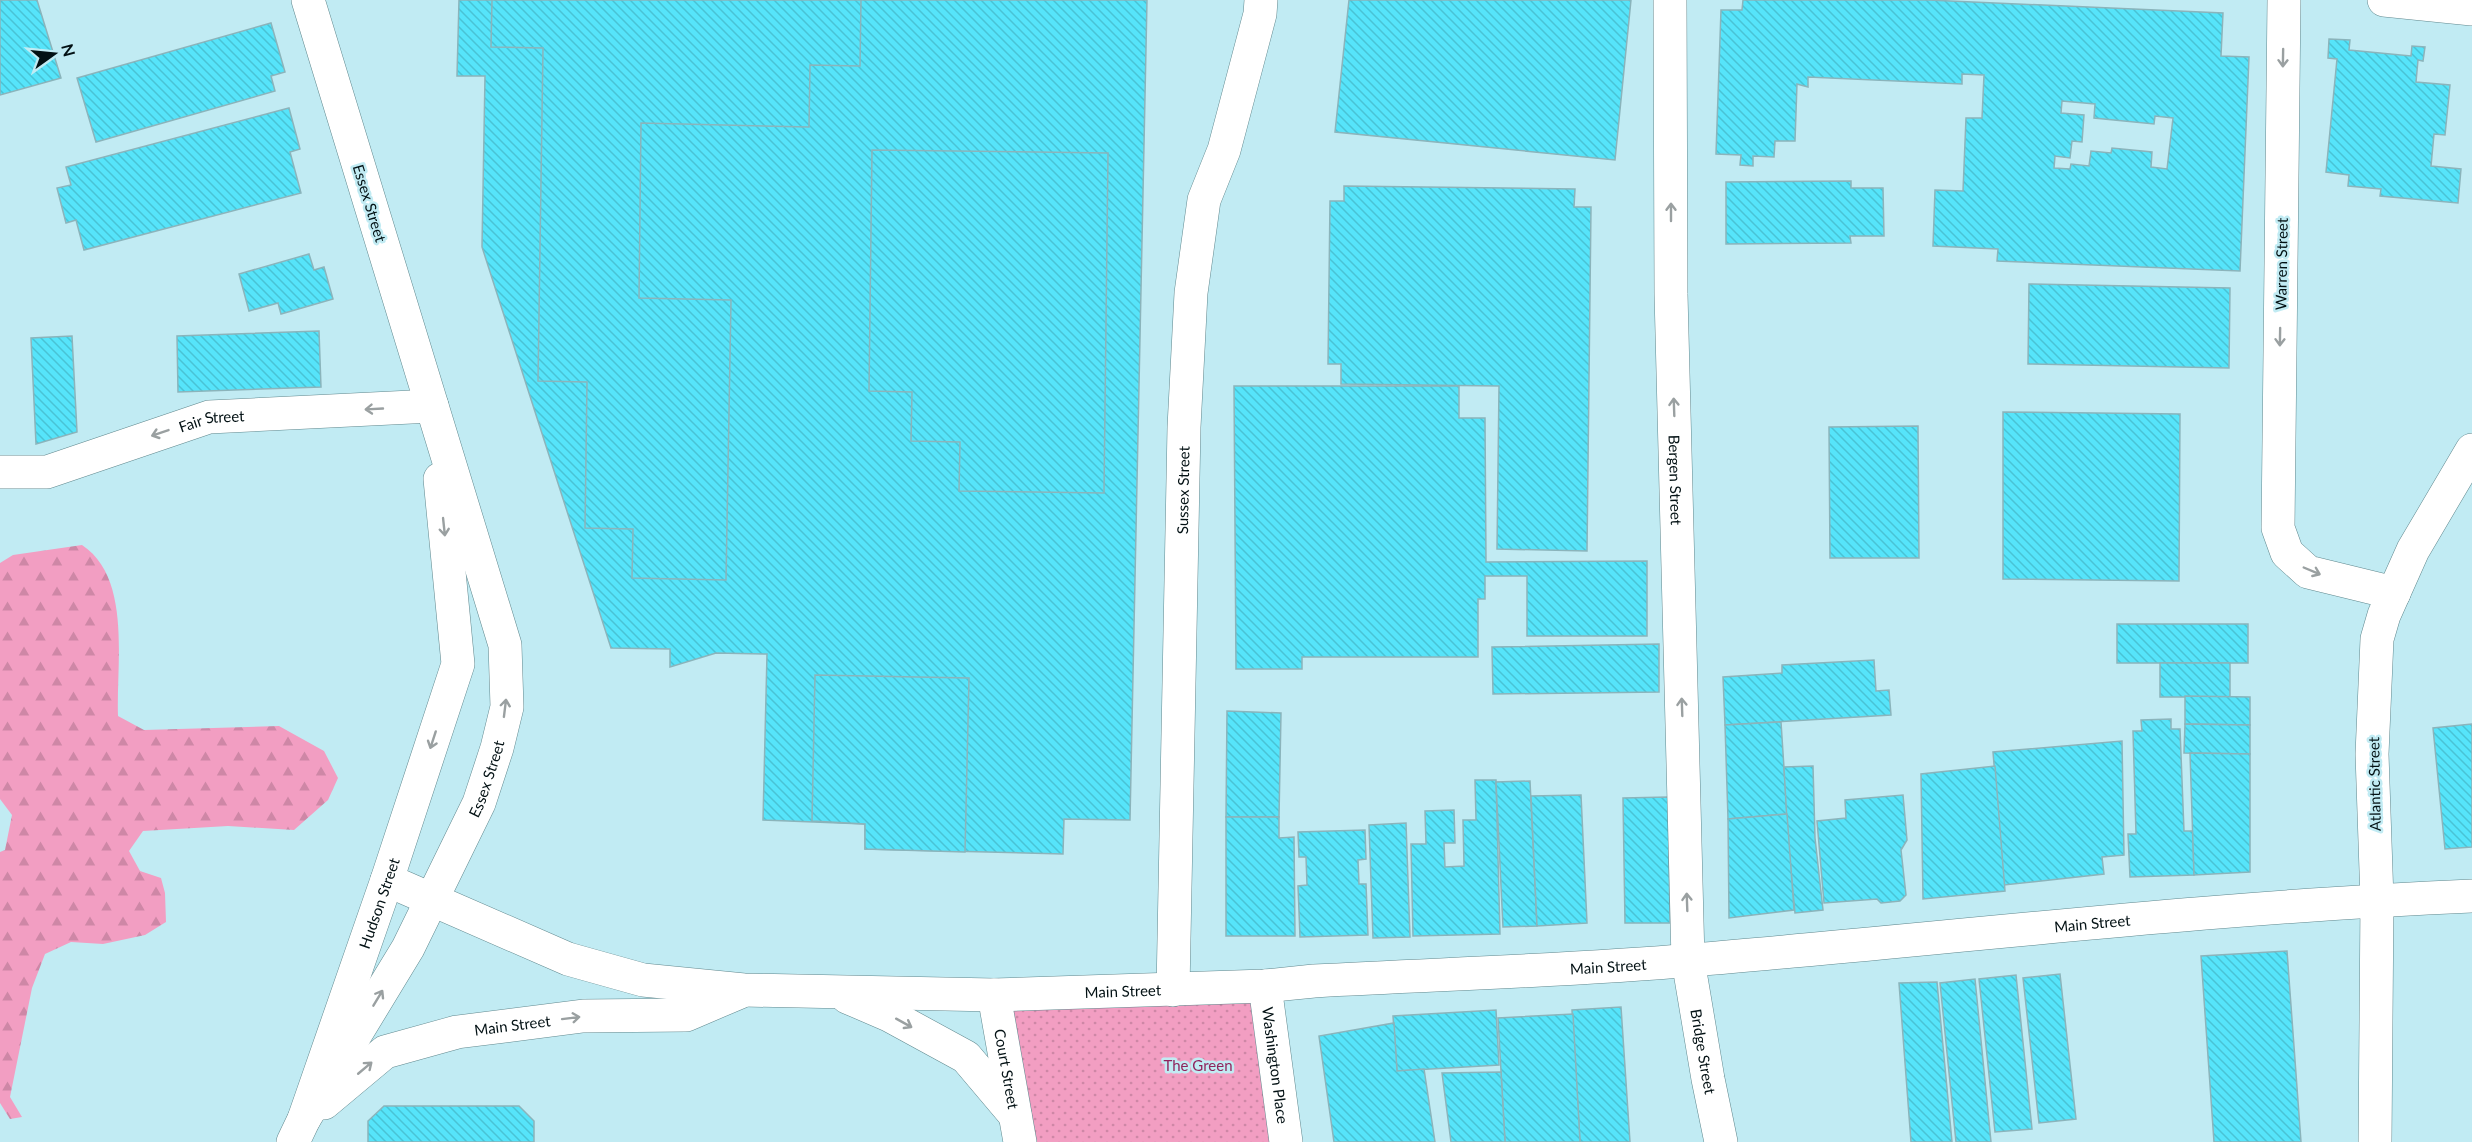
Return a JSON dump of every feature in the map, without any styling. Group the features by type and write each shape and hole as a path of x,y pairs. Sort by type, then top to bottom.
{"street":[{"name":"Essex Street","path":"298,1131 408,948 479,803 497,748 507,707 505,645 308,0"},
{"name":"Sussex Street","path":"1173,990 1184,427 1191,293 1204,200 1224,150 1260,14 1261,0"},
{"name":"Bergen Street","path":"1670,0 1671,305 1688,960"},
{"name":"Warren Street","path":"2284,0 2278,528 2287,553 2308,572 2394,593"},
{"path":"2384,0 2472,9"},
{"name":"Essex Street","path":"432,406 458,664"},
{"name":"Fair Street","path":"0,472 47,471 209,417 432,406"},
{"name":"Atlantic Street","path":"2375,1142 2377,900 2373,754 2377,639 2384,615 2413,550 2472,450"},
{"name":"Hudson Street","path":"298,1131 387,880 458,664"},
{"name":"Main Street","path":"387,880 568,959 643,980 744,990 994,995 1265,986 1314,981 1688,960 2377,900 2472,896"},
{"name":"Bridge Street","path":"1688,960 1721,1142"},
{"name":"Washington Place","path":"1265,986 1286,1142"},
{"name":"Main Street","path":"298,1131 385,1052 458,1032 584,1016 686,1015 744,990"},
{"path":"832,990 889,1015 966,1057 1018,1129"},
{"name":"Court Street","path":"994,995 1018,1129"}],"green space":[{"path":"82,545 98,560 108,578 115,600 119,648 118,716 144,730 279,726 324,751 338,778 328,800 294,830 228,826 143,831 129,851 140,871 161,878 165,893 166,922 145,935 103,944 71,942 45,954 32,988 10,1097 22,1117 10,1119 0,1103 0,852 5,850 12,815 0,799 0,563 13,555"},
{"name":"The Green","path":"1265,986 1286,1142 1020,1142 994,995"}],"building":[{"path":"0,0 37,0 61,78 0,95"},
{"path":"459,0 1147,0 1130,820 1064,819 1063,854 865,849 865,824 763,820 767,654 716,653 670,667 670,649 611,648 482,247 485,76 457,76"},
{"path":"492,0 861,0 860,66 810,65 809,127 641,123 639,298 731,300 726,580 632,578 633,529 585,528 587,382 538,381 543,48 491,47"},
{"path":"1349,0 1631,0 1615,160 1335,132"},
{"path":"1743,0 1928,0 2223,13 2221,56 2249,57 2240,271 1997,261 1998,249 1933,246 1935,190 1963,191 1966,118 1982,118 1984,75 1962,74 1962,84 1808,77 1808,87 1797,84 1795,141 1775,141 1774,157 1753,156 1753,166 1740,165 1741,155 1716,154 1721,10 1742,10","holes":["2062,101 2095,104 2094,118 2154,124 2155,116 2173,118 2167,169 2151,167 2152,152 2112,148 2111,153 2091,151 2089,166 2071,164 2070,169 2054,168 2055,156 2070,158 2072,141 2082,142 2084,115 2061,113"]},
{"path":"271,23 285,72 271,76 275,91 96,142 77,78"},
{"path":"2329,39 2350,40 2349,50 2411,56 2412,46 2425,47 2423,61 2418,60 2416,82 2450,85 2445,135 2434,134 2431,166 2461,169 2458,203 2380,196 2381,189 2348,186 2349,175 2326,172 2337,59 2328,58"},
{"path":"289,108 300,149 290,152 301,193 84,250 76,220 66,223 57,188 71,185 66,167"},
{"path":"872,150 1108,153 1104,493 959,491 960,442 911,441 912,392 869,391"},
{"path":"1851,181 1851,188 1883,188 1884,236 1850,236 1851,243 1726,244 1726,182"},
{"path":"1344,186 1575,189 1574,207 1591,207 1587,551 1497,549 1499,386 1341,384 1341,364 1328,364 1330,201 1344,201"},
{"path":"309,254 314,270 324,267 333,299 281,314 278,303 249,311 239,274"},
{"path":"2029,284 2230,288 2229,368 2028,364"},
{"path":"319,331 321,387 178,392 177,336"},
{"path":"72,336 77,432 36,444 31,338"},
{"path":"1234,386 1459,386 1459,418 1485,418 1486,562 1647,561 1647,636 1527,636 1527,576 1485,576 1485,599 1478,599 1478,657 1302,657 1302,669 1236,669"},
{"path":"2003,412 2180,414 2179,581 2003,579"},
{"path":"1918,426 1919,558 1830,558 1829,427"},
{"path":"2117,624 2248,624 2248,663 2117,663"},
{"path":"1659,644 1659,692 1493,694 1492,647"},
{"path":"1874,660 1876,691 1889,690 1891,715 1725,725 1723,677 1782,673 1782,665"},
{"path":"2160,663 2230,663 2230,697 2160,697"},
{"path":"815,675 969,678 965,852 865,849 865,824 812,821"},
{"path":"2185,696 2250,697 2250,725 2185,724"},
{"path":"1227,711 1281,713 1279,817 1226,817"},
{"path":"2171,719 2171,729 2180,729 2184,831 2193,831 2194,875 2130,877 2128,834 2136,834 2133,731 2142,731 2141,720"},
{"path":"1781,722 1787,814 1728,819 1725,725"},
{"path":"2185,724 2250,725 2250,754 2184,753"},
{"path":"2472,724 2472,847 2445,849 2433,728"},
{"path":"2122,741 2124,855 2102,857 2104,874 2004,885 1993,752"},
{"path":"2190,753 2250,754 2250,872 2194,875"},
{"path":"1813,766 1815,838 1823,910 1795,913 1784,767"},
{"path":"1995,766 2005,891 1923,899 1921,774"},
{"path":"1475,780 1496,780 1500,934 1413,936 1411,844 1426,844 1425,811 1454,810 1455,843 1444,843 1445,867 1464,866 1463,820 1476,820"},
{"path":"1530,781 1537,926 1503,927 1496,782"},
{"path":"1581,795 1587,923 1537,926 1531,796"},
{"path":"1903,795 1907,840 1901,850 1906,895 1900,901 1881,903 1877,899 1824,903 1817,821 1846,818 1845,800"},
{"path":"1668,797 1670,923 1625,923 1623,798"},
{"path":"1787,814 1794,910 1729,918 1728,819"},
{"path":"1226,817 1279,817 1279,838 1294,837 1295,936 1226,936"},
{"path":"1406,823 1410,937 1373,938 1369,825"},
{"path":"1365,830 1366,859 1358,860 1359,884 1366,884 1368,935 1300,937 1298,886 1307,885 1306,857 1299,857 1298,832"},
{"path":"2287,951 2301,1142 2214,1142 2201,956"},
{"path":"2060,974 2076,1119 2039,1123 2023,978"},
{"path":"2016,975 2032,1129 1995,1132 1979,979"},
{"path":"1975,979 1991,1142 1956,1142 1940,983"},
{"path":"1937,982 1952,1142 1911,1142 1899,983"},
{"path":"1621,1007 1630,1142 1580,1142 1572,1010"},
{"path":"1496,1010 1499,1065 1397,1071 1393,1016"},
{"path":"1573,1014 1580,1142 1505,1142 1498,1018"},
{"path":"1394,1023 1397,1071 1424,1069 1435,1142 1334,1142 1319,1036"},
{"path":"1501,1072 1505,1142 1451,1142 1442,1073"},
{"path":"384,1106 519,1106 534,1121 534,1142 368,1142 368,1121"}]}
